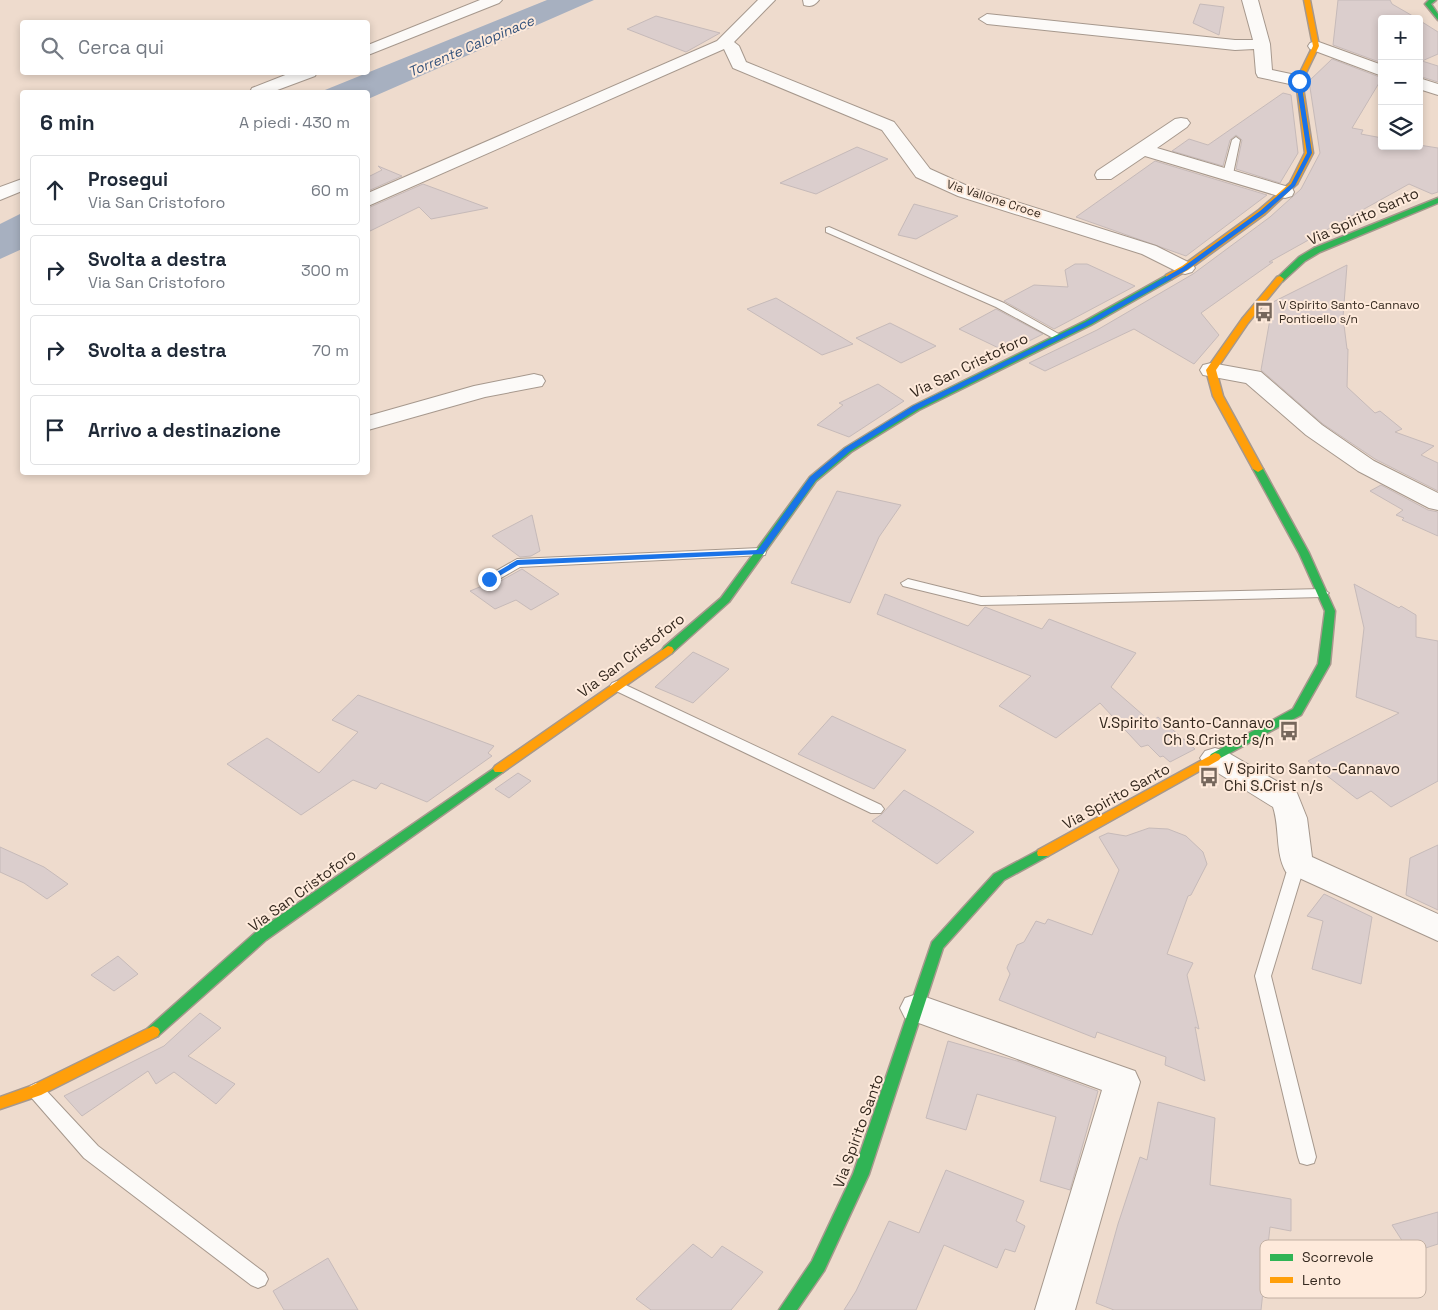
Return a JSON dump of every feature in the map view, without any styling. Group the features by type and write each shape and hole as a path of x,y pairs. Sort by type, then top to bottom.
{"street":[{"path":"370,49 494,0"},
{"path":"370,199 723,44 767,0"},
{"path":"1250,0 1262,44 1264,73 1299,81 1316,46 1307,0"},
{"path":"1433,0 1428,4 1438,18"},
{"path":"987,19 1235,46 1262,44"},
{"name":"Via Vallone Croce","path":"723,44 731,46 739,65 888,126 923,174 965,192 1149,250 1185,268"},
{"path":"1316,46 1378,69"},
{"path":"263,90 301,75"},
{"name":"Via San Cristoforo","path":"0,1103 36,1091 151,1034 261,936 669,649 725,600 813,479 848,450 916,408 1059,337 1185,268 1262,212 1293,184 1309,153 1299,81"},
{"path":"1423,85 1438,90"},
{"path":"1104,175 1181,123"},
{"path":"1142,148 1285,192"},
{"path":"0,194 20,186"},
{"name":"Via Spirito Santo","path":"787,1310 818,1266 861,1174 938,946 999,877 1297,712 1324,664 1330,611 1304,552 1218,396 1211,370 1239,326 1291,268 1316,250 1438,200"},
{"path":"1211,370 1253,377 1314,430 1366,466 1438,504"},
{"path":"370,422 482,391 534,381"},
{"path":"1215,758 1286,801 1292,818 1297,864 1438,928"},
{"path":"917,1008 1122,1082 1055,1310"}],"lane":[{"path":"1228,174 1236,140"},
{"path":"829,230 1000,305 1059,337"},
{"path":"489,579 517,563 760,552"},
{"path":"908,583 981,601 1322,593"},
{"path":"617,686 876,808"},
{"path":"1297,864 1263,976 1308,1156"},
{"path":"36,1091 91,1152 258,1279"}],"water":[{"name":"Torrente Calopinace","path":"547,0 594,0 370,98 370,90 325,90 362,75 370,75 370,72"},
{"path":"20,214 20,250 0,259 0,224"}],"building":[{"path":"1338,0 1390,0 1392,4 1411,15 1378,15 1378,62 1333,45"},
{"path":"1200,4 1224,7 1219,35 1193,23"},
{"path":"656,16 720,33 686,52 627,29"},
{"path":"1423,23 1438,32 1438,54 1423,61"},
{"path":"1332,59 1378,76 1378,85 1352,128 1363,130 1361,134 1378,137 1378,150 1423,150 1423,146 1438,148 1438,192 1432,194 1409,184 1269,262 1273,262 1201,313 1219,335 1194,364 1134,329 1045,371 1029,363 1097,330 1193,274 1270,217 1301,189 1320,153 1309,81"},
{"path":"1423,61 1438,66 1438,82 1423,77"},
{"path":"1283,93 1291,95 1298,153 1280,183 1236,169 1242,140 1236,135 1230,140 1223,166 1172,151 1189,139 1208,145"},
{"path":"857,147 888,159 816,194 780,183"},
{"path":"1155,161 1267,195 1186,256 1076,217"},
{"path":"378,166 402,176 370,190 370,176 382,170"},
{"path":"423,184 488,208 431,219 419,207 370,231 370,207"},
{"path":"914,204 958,216 916,239 898,235"},
{"path":"1075,264 1087,264 1135,286 1054,329 1004,301 1034,285 1068,287 1065,270"},
{"path":"1347,265 1343,317 1348,349 1347,387 1375,413 1380,411 1402,429 1395,432 1434,446 1421,455 1438,463 1438,491 1375,459 1323,424 1261,370 1273,302"},
{"path":"776,298 853,344 822,355 747,309"},
{"path":"996,309 1043,334 1007,352 959,329"},
{"path":"890,323 936,346 901,363 856,338"},
{"path":"878,384 904,401 849,437 817,425 843,405 839,403"},
{"path":"1381,485 1428,510 1438,512 1438,536 1402,520 1404,518 1396,515 1403,510 1370,491"},
{"path":"837,491 901,505 879,537 850,603 791,583"},
{"path":"532,515 540,551 531,556 520,557 492,536"},
{"path":"522,569 559,594 531,610 516,600 495,609 470,591 487,584 495,584"},
{"path":"1354,584 1416,615 1416,637 1438,641 1438,781 1391,807 1371,791 1357,799 1308,761 1399,713 1356,697 1364,628"},
{"path":"885,594 968,626 985,607 1042,629 1049,619 1136,653 1111,687 1151,722 1158,717 1195,749 1170,762 1163,756 1160,757 1148,745 1141,747 1100,703 1056,738 999,706 1031,676 877,614"},
{"path":"693,652 729,669 693,703 655,687"},
{"path":"358,695 494,746 488,753 492,756 427,802 381,783 376,789 353,780 301,815 227,764 267,738 319,773 358,732 332,720"},
{"path":"832,716 906,750 874,789 798,754"},
{"path":"518,773 531,781 509,798 495,789"},
{"path":"904,790 974,832 937,864 872,821 882,814"},
{"path":"1149,828 1168,829 1186,836 1203,852 1207,864 1191,895 1188,896 1167,954 1193,963 1187,975 1199,1029 1195,1027 1205,1081 1165,1065 1166,1057 1097,1032 1095,1038 999,1000 1010,974 1007,968 1017,945 1024,942 1036,921 1045,924 1048,919 1092,935 1119,870 1099,837 1108,833 1126,836"},
{"path":"1438,845 1438,910 1406,895 1410,858"},
{"path":"0,847 44,867 68,884 47,899 24,883 0,872"},
{"path":"1324,894 1372,917 1361,984 1312,969 1323,921 1307,916"},
{"path":"118,956 138,974 114,991 91,975"},
{"path":"200,1013 221,1028 188,1056 235,1084 216,1104 174,1072 156,1084 148,1071 82,1116 64,1096 164,1046"},
{"path":"948,1041 1017,1061 1098,1091 1070,1190 1040,1181 1056,1117 977,1094 966,1130 926,1118"},
{"path":"1158,1102 1215,1118 1210,1185 1291,1199 1291,1231 1270,1227 1269,1240 1260,1240 1261,1310 1114,1310 1096,1303 1118,1224 1140,1157 1147,1160"},
{"path":"946,1170 1024,1201 1016,1221 1025,1226 1015,1252 1005,1249 997,1268 944,1245 916,1310 844,1310 856,1291 889,1221 919,1233"},
{"path":"1438,1212 1438,1244 1426,1248 1426,1240 1402,1240 1392,1225"},
{"path":"693,1244 712,1258 722,1246 763,1272 731,1310 651,1310 636,1299"},
{"path":"328,1258 358,1310 284,1310 273,1291"}],"traffic: fast":[{"path":"1433,0 1428,4 1438,18"},
{"path":"1280,279 1302,259 1317,250 1438,200"},
{"path":"668,650 725,600 813,479 848,450 916,408 1088,323 1169,277"},
{"path":"1215,757 1297,712 1324,664 1330,611 1304,553 1258,469"},
{"path":"153,1032 261,936 499,769"},
{"path":"787,1310 818,1266 861,1174 937,946 999,877 1043,853"}],"traffic: slow":[{"path":"1169,277 1185,268 1262,212 1293,184 1309,153 1299,81 1316,46 1307,0"},
{"path":"1258,469 1218,396 1211,370 1245,321 1280,279"},
{"path":"499,769 668,650"},
{"path":"1043,853 1215,757"},
{"path":"0,1103 36,1091 153,1032"}],"place":[{"name":"V Spirito Santo-Cannavo Ponticello s/n","path":"1264,312"},
{"name":"V.Spirito Santo-Cannavo Ch S.Cristof s/n","path":"1289,731"},
{"name":"V Spirito Santo-Cannavo Chi S.Crist n/s","path":"1209,777"}],"route":[{"path":"489,579 517,563 760,552 813,479 848,450 916,408 1088,323 1185,268 1262,212 1293,184 1309,153 1299,81"}]}
